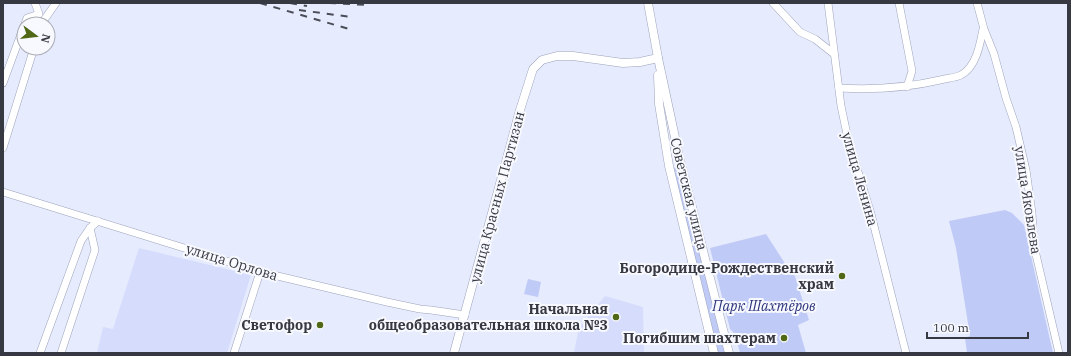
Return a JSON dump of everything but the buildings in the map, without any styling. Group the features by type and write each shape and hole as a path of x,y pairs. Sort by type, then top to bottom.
{"main road":[{"name":"Советская улица","path":"648,3 679,156 729,353"},
{"name":"улица Красных Партизан","path":"454,353 520,110 533,69 542,60 557,56 581,56 623,63 640,62 658,58"},
{"name":"Советская улица","path":"658,58 659,104 669,166 714,353"}],"street":[{"path":"35,3 40,16"},
{"path":"45,16 56,3"},
{"path":"773,3 800,32 815,38 834,54"},
{"name":"улица Ленина","path":"828,3 840,106 848,139 871,214 906,353"},
{"path":"899,3 912,71 907,86"},
{"name":"улица Яковлева","path":"977,3 1016,127 1026,170 1032,213 1034,246 1059,353"},
{"path":"839,88 862,89 907,86 961,75 979,51 984,29"},
{"path":"3,83 16,47"},
{"path":"3,148 32,56"},
{"name":"улица Орлова","path":"3,192 260,272 400,305 465,315"},
{"path":"40,353 81,241 90,228 98,221"},
{"path":"61,353 95,250 90,228"},
{"path":"234,353 260,272"}],"shaded area":[{"path":"139,248 251,275 227,353 97,353 103,327 113,329"},
{"name":"Начальная общеобразовательная школа №3","path":"605,296 643,307 644,352 574,352 579,328"}],"green space":[{"path":"678,167 726,353 718,353 673,168"},
{"path":"1005,210 1012,213 1024,225 1053,353 967,353 965,338 970,336 956,248 949,221"},
{"name":"Парк Шахтёров","path":"766,234 786,265 791,264 809,320 798,325 806,353 740,353 735,334 730,329 710,248"},
{"path":"528,279 541,282 538,297 524,294"}],"railway":[{"path":"260,3 349,29"},
{"path":"290,3 307,6"},
{"path":"329,3 367,5"},
{"path":"299,10 351,17"}],"place":[{"name":"Богородице-Рождественский храм","path":"842,276"},
{"name":"Начальная общеобразовательная школа №3","path":"616,317"},
{"name":"Светофор","path":"320,325"},
{"name":"Погибшим шахтерам","path":"784,338"}]}
